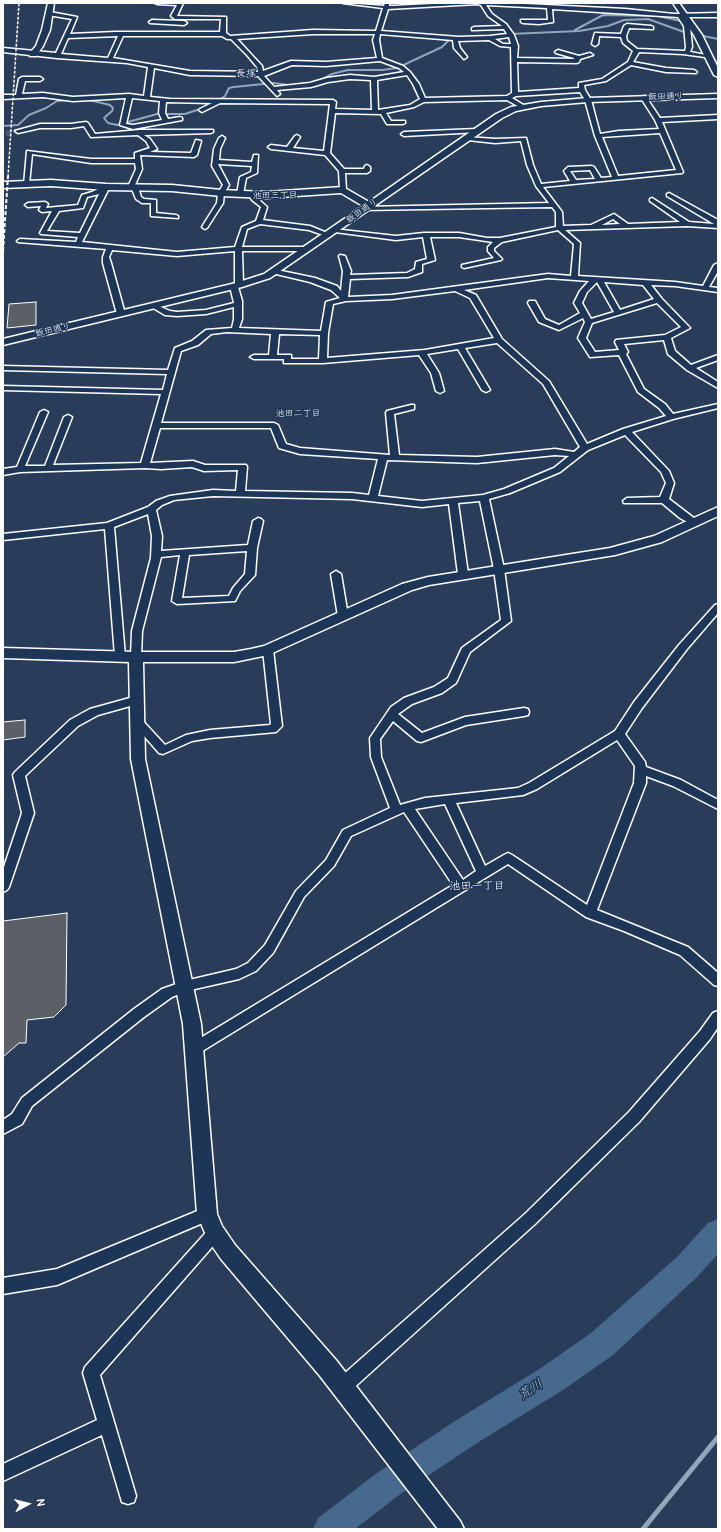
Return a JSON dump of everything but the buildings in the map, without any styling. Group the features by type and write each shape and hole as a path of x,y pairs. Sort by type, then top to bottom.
{"street":[{"path":"33,54 39,46 46,30 51,3"},
{"path":"157,3 181,4 174,16 182,18 224,18 223,34"},
{"path":"345,3 386,5 482,3 549,8 569,5 686,16 718,16"},
{"path":"482,3 490,15 505,27 511,35 514,46 515,94"},
{"path":"676,3 698,35 718,75"},
{"path":"682,3 686,16 689,47 687,53"},
{"path":"380,58 376,40 386,5"},
{"path":"523,21 551,21 549,8"},
{"path":"50,14 75,18 57,56"},
{"path":"686,16 704,34 718,60"},
{"path":"152,22 190,24 194,18"},
{"path":"651,28 627,26 623,36 627,46 636,51 647,50 687,53 710,57"},
{"path":"474,29 505,27"},
{"path":"67,36 121,34 223,34 225,37 233,38 313,32 378,33 455,38 490,38 511,35"},
{"path":"110,60 121,34"},
{"path":"595,44 597,34 623,36"},
{"path":"233,38 260,67 260,74 285,100"},
{"path":"455,38 457,48 464,57"},
{"path":"490,38 502,45 514,46"},
{"path":"3,50 33,54 127,61 207,74 260,74 291,64 326,64 371,61 380,58 401,67 408,73 416,84 423,100"},
{"path":"616,178 598,136 588,100 582,90 581,84 604,80 630,62 636,51"},
{"path":"558,52 577,58 590,55"},
{"path":"514,60 577,61 577,58"},
{"path":"630,62 666,70 694,72"},
{"path":"147,98 152,66"},
{"path":"273,89 311,85 327,80 350,77 374,79 408,73"},
{"path":"20,96 22,79 40,79"},
{"path":"374,79 373,88 375,112"},
{"path":"331,111 383,112 412,106 423,100 508,98 515,94 582,90"},
{"path":"3,97 44,95 73,99 129,96 163,100 285,100 333,102 327,153"},
{"path":"129,96 123,125 134,127 180,119"},
{"name":"飯田通り","path":"3,342 237,286 256,280 275,271 507,112 523,107 588,100 718,96"},
{"path":"508,98 523,107"},
{"path":"540,186 680,172 658,120 644,98"},
{"path":"163,100 162,113 166,122"},
{"path":"202,110 220,100"},
{"path":"383,112 389,123 404,131 478,131"},
{"path":"658,120 718,116"},
{"path":"18,131 40,126 71,126 86,124 93,136 140,132 211,131"},
{"path":"598,136 619,132 662,131"},
{"path":"138,157 154,149 148,140 141,136 140,132"},
{"path":"289,149 297,137"},
{"path":"206,227 220,203 221,193 226,185 222,176 216,170 215,162 217,149 222,138"},
{"path":"468,138 495,141 524,139 530,165 540,186 560,217 559,228"},
{"path":"26,184 29,152 91,161 138,157 194,155 198,141"},
{"path":"271,147 327,153 342,171 342,190"},
{"path":"240,194 243,177 254,173 256,156"},
{"path":"138,157 139,170 133,187 138,198 142,201 154,201 153,215 176,217"},
{"path":"215,162 255,164"},
{"path":"342,171 367,171 367,167"},
{"path":"574,182 567,171 568,169 592,168 599,180"},
{"path":"3,185 51,183 107,188 172,188 252,195 342,190 366,208 553,205"},
{"path":"28,206 45,204 42,210 81,207 84,196 94,194 107,188"},
{"path":"78,244 107,188"},
{"path":"669,194 718,223"},
{"path":"252,195 254,199 264,207 259,222"},
{"path":"652,200 687,224"},
{"path":"57,209 43,233 82,235"},
{"path":"592,227 614,216 628,227"},
{"path":"235,331 238,319 238,249 244,228 259,222 332,232 396,238 426,235 458,235 487,240 500,240 559,228 687,224 718,226"},
{"path":"559,228 577,243 574,278"},
{"path":"346,277 408,275 419,270 418,263 431,260 426,235"},
{"path":"464,266 499,259 491,251 491,247 500,240"},
{"path":"20,241 78,244 177,254 238,249 307,249"},
{"path":"110,247 106,257 116,292 120,314"},
{"path":"342,256 347,271 345,298"},
{"path":"705,288 718,265"},
{"path":"275,271 312,280 334,288 345,298"},
{"path":"323,361 324,333 330,302 345,298 392,297 548,276 597,281 675,284 718,290"},
{"path":"597,281 618,313"},
{"path":"589,322 578,303 584,291 597,281"},
{"path":"621,352 624,352 619,342 667,337 686,328 658,300 646,284"},
{"path":"457,289 473,297 499,340 546,383 585,448"},
{"path":"621,352 593,355 582,338 589,322 658,300"},
{"path":"532,303 542,320 559,328 584,314"},
{"path":"154,306 168,313 177,314 206,312 238,304"},
{"path":"145,465 178,350 194,344 209,332 235,331 324,333"},
{"path":"273,357 275,332"},
{"path":"667,337 671,352 690,368 718,386"},
{"path":"254,357 288,357 288,361 323,361 422,353 499,340"},
{"path":"461,347 486,390"},
{"path":"621,352 641,390 662,406 671,417"},
{"path":"422,353 435,373 440,391"},
{"path":"690,368 718,357"},
{"path":"3,368 171,372"},
{"path":"3,388 165,392"},
{"path":"3,537 109,526 152,509 159,503 173,498 213,493 307,494 373,498 422,504 484,498 507,491 557,470 585,448 626,431 671,417 718,406"},
{"path":"395,457 390,413 411,407"},
{"path":"20,469 44,412"},
{"path":"48,468 68,417"},
{"path":"155,426 274,425 282,446 300,451 383,457 477,460 555,452 577,455"},
{"path":"626,431 665,471 670,483 664,500"},
{"path":"373,498 383,457"},
{"path":"3,472 20,469 145,465 161,466 194,464 204,468 243,467 240,494"},
{"path":"460,887 401,808 376,757 375,738 395,710 408,700 438,690 452,680 466,650 506,621 499,569 484,498"},
{"path":"627,501 664,500 683,516 694,522"},
{"path":"453,501 463,574"},
{"path":"128,656 137,631 156,554 157,536 152,509"},
{"path":"3,653 234,657 268,650 407,587 463,574 611,552 658,539 718,511"},
{"path":"185,552 176,601 232,599 236,590 250,575 252,548 258,521"},
{"path":"109,526 128,656 137,700 138,760 192,1024 207,1214 214,1233 228,1252 328,1368 452,1529"},
{"path":"156,554 252,548"},
{"path":"336,574 343,616"},
{"path":"3,1128 17,1120 27,1102 139,1013 167,993 185,986 240,974 252,967 269,949 300,894 330,863 347,833 401,808 425,802 519,792 533,786 620,734 638,705 683,647 718,607"},
{"path":"137,722 163,750 190,738 210,734 272,729 277,726 268,650"},
{"path":"3,887 28,813 19,775 74,723 94,712 137,700"},
{"path":"392,715 421,738 465,721 524,712"},
{"path":"590,914 640,783 641,765 620,734"},
{"path":"640,769 677,783 718,805"},
{"path":"448,799 483,873"},
{"path":"194,1049 508,858 590,914 628,927 684,951 718,981"},
{"path":"342,1387 530,1219 634,1117 718,1018"},
{"path":"3,1286 57,1277 207,1214"},
{"path":"128,1496 91,1373 214,1233"},
{"path":"3,1473 107,1424"}],"waterway":[{"path":"575,30 603,15 658,16 681,21"},
{"path":"510,34 579,31 608,26 624,20 648,19 684,32 718,39"},
{"path":"319,81 332,74 348,70 382,70 397,68 442,47 452,37"},
{"path":"217,101 225,96 229,88 234,87 273,83 296,86"},
{"path":"3,126 18,125 29,115 46,108 57,101 70,100"},
{"path":"89,100 110,105 113,108 112,111 104,118 108,123 117,125 157,114 185,114 203,108"},
{"name":"荒川","path":"329,1529 388,1484 466,1432 552,1379 602,1344 687,1267 718,1233"},
{"path":"643,1529 718,1437"}],"tunnel":[{"path":"6,134 18,131"}],"railway":[{"path":"8,177 19,3"},
{"path":"3,251 8,176"}],"district":[{"name":"長塚","path":"246,73"},
{"name":"池田三丁目","path":"275,196"},
{"name":"池田二丁目","path":"298,414"},
{"name":"池田一丁目","path":"477,886"}]}
